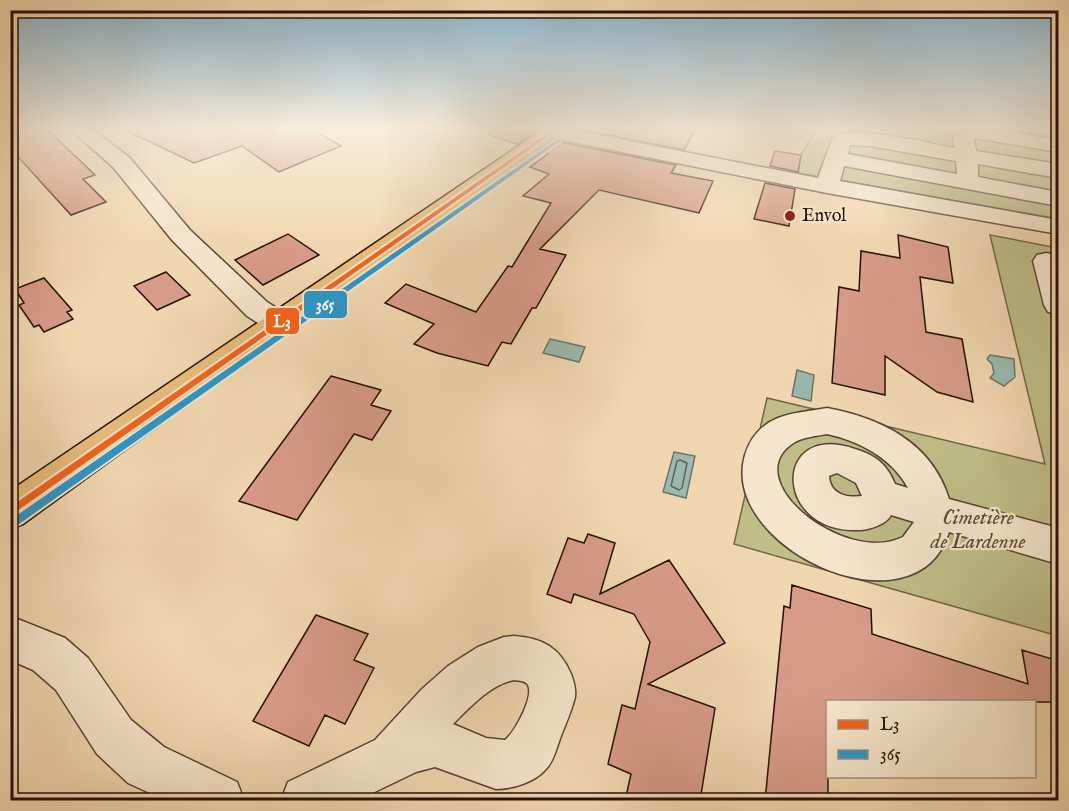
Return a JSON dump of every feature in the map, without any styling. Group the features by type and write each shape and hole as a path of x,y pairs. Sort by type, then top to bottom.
{"main road":[{"path":"10,512 502,168"}],"street":[{"path":"126,168 181,235 257,309 281,324"},
{"path":"737,168 1059,227"},
{"path":"827,186 832,168"},
{"path":"888,168 1059,199"},
{"path":"967,168 969,183"},
{"path":"1059,263 1047,261 1059,305"},
{"path":"847,442 837,458 815,464 810,476 818,498 834,510 853,515 869,513 879,503 879,488 847,442 827,421 789,426 775,435 765,447 760,462 760,480 767,498 778,517 796,534 817,548 842,558 866,563 890,562 910,556 924,544 933,529 935,511 926,483 906,457 888,443 847,442"},
{"path":"760,462 810,476"},
{"path":"880,496 1059,546"},
{"path":"842,558 843,513"},
{"path":"10,638 49,654 72,675 114,736 146,765 219,801"},
{"path":"306,801 392,758"}],"green space":[{"path":"799,168 1058,168 1058,219 798,173"},
{"name":"Cimetière de Lardenne","path":"990,235 1058,248 1058,636 734,544 767,398 1045,464"}],"water":[{"path":"550,339 585,347 579,362 543,353"},
{"path":"990,355 1014,359 1015,377 1004,386 990,378 994,373 992,364 987,359"},
{"path":"797,370 814,375 811,401 792,396"},
{"path":"674,452 695,456 686,498 663,492"}],"building":[{"path":"28,168 88,168 95,175 83,179 106,202 71,215"},
{"path":"273,168 289,168 279,172"},
{"path":"532,168 674,168 671,173 713,181 699,213 599,190 540,249 566,255 536,308 532,308 511,344 502,342 488,366 437,353 414,344 434,324 385,303 406,284 476,312 508,266 512,267 551,203 523,196 549,174"},
{"path":"779,168 799,168 798,172"},
{"path":"765,183 795,189 789,226 754,219"},
{"path":"288,234 319,255 263,285 235,260"},
{"path":"898,235 948,247 953,283 920,277 926,332 962,339 973,402 937,392 885,356 885,395 832,383 839,287 859,291 861,251 900,258"},
{"path":"166,272 190,295 157,310 134,286"},
{"path":"44,278 72,310 67,312 73,319 44,332 39,325 34,327 19,305 24,303 15,289"},
{"path":"331,376 381,390 371,405 391,411 372,440 354,434 297,520 239,501"},
{"path":"588,534 615,543 600,594 669,560 725,643 648,684 715,708 700,801 625,801 631,774 608,764 622,705 635,709 650,642 634,614 574,594 571,603 547,594 568,538 584,543"},
{"path":"792,585 871,609 872,634 1028,684 1022,650 1059,661 1059,702 1036,702 1036,700 826,700 828,801 765,801 784,606 790,608"},
{"path":"316,615 368,634 354,660 374,668 345,724 325,715 309,746 253,721"}],"transit line":[{"name":"L3","path":"10,512 501,168"},
{"name":"365","path":"16,521 520,168"}],"place":[{"name":"Envol","path":"790,216"}]}
